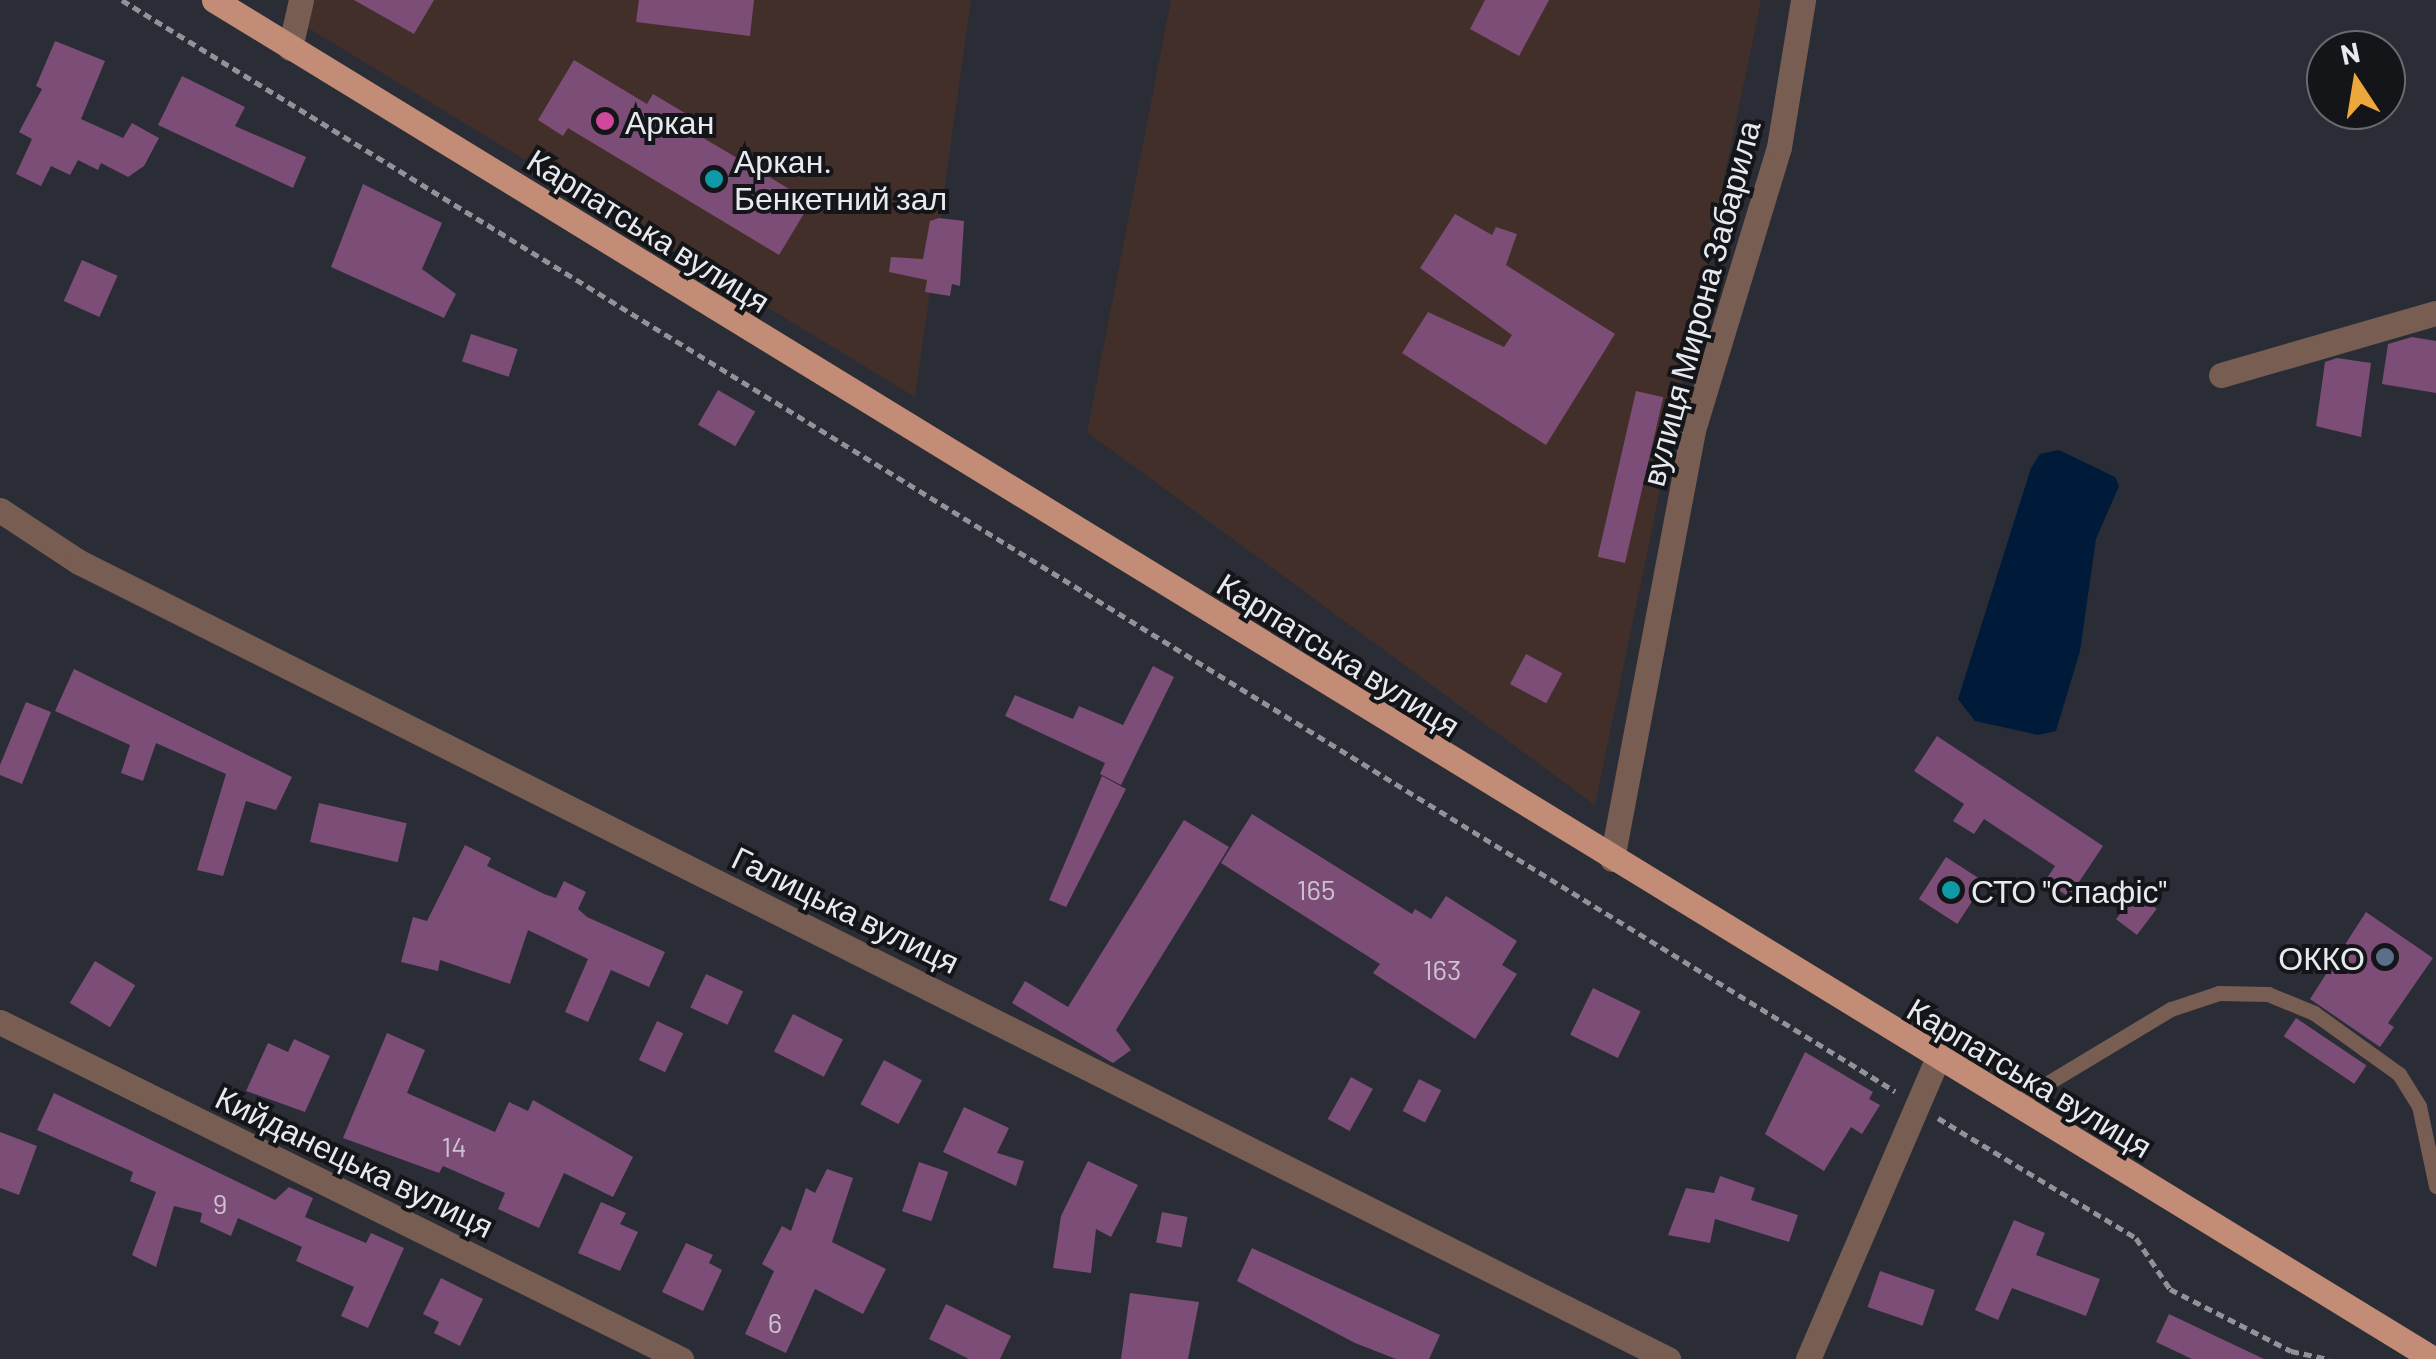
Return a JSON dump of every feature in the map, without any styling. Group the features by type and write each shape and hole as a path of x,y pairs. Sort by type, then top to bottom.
{"main road":[{"name":"Карпатська вулиця","path":"214,0 1937,1060 2433,1359"}],"street":[{"path":"290,48 301,0"},
{"name":"вулиця Мирона Забарила","path":"1612,859 1693,430 1780,147 1803,0"},
{"path":"2222,375 2436,314"},
{"name":"Галицька вулиця","path":"0,510 96,570 1668,1359"},
{"name":"Кийданецька вулиця","path":"0,1022 680,1359"},
{"path":"1808,1359 1937,1060"}],"lane":[{"path":"2011,1104 2171,1009 2219,992 2268,994 2314,1013 2399,1074 2419,1106 2436,1186"}],"path":[{"path":"122,0 2136,1238 2170,1289 2291,1352 2329,1359"}],"shaded area":[{"path":"305,0 971,0 915,397 300,23"},
{"path":"1171,0 1761,0 1595,805 1087,432"}],"water":[{"path":"2059,450 2115,477 2119,486 2096,539 2080,651 2056,731 2038,735 1975,721 1958,699 2031,468 2040,454"}],"building":[{"path":"354,0 434,0 414,34"},
{"path":"639,0 754,0 750,36 636,22"},
{"path":"1485,0 1549,0 1519,56 1470,29"},
{"path":"55,41 105,61 81,119 123,138 132,123 159,138 144,166 128,177 101,163 98,170 78,160 70,175 51,166 41,186 16,174 32,139 19,132 42,89 36,86"},
{"name":"Аркан. Бенкетний зал","path":"574,60 647,104 653,94 700,122 695,133 811,202 779,255 568,128 563,136 538,120"},
{"path":"182,76 245,107 235,126 306,157 293,188 158,125"},
{"path":"363,184 442,223 422,269 456,294 444,318 331,267"},
{"path":"1455,214 1492,235 1496,227 1517,234 1506,265 1615,334 1546,445 1402,353 1428,312 1504,347 1512,335 1420,268"},
{"path":"930,221 964,221 960,286 952,284 950,296 925,292 927,280 889,272 891,257 923,259"},
{"path":"82,260 118,276 99,317 64,301"},
{"path":"471,334 518,349 509,377 462,362"},
{"path":"2412,337 2436,341 2436,393 2382,384 2388,344"},
{"path":"2337,358 2371,363 2361,437 2316,426 2325,362"},
{"path":"718,390 755,411 735,446 698,425"},
{"path":"1636,391 1663,397 1625,563 1598,557"},
{"path":"1526,654 1562,673 1546,703 1510,684"},
{"path":"1153,666 1174,677 1121,785 1100,774 1105,763 1005,716 1015,695 1073,719 1079,706 1123,725"},
{"path":"74,669 292,777 276,810 246,801 223,876 197,870 226,774 156,743 143,781 121,773 130,745 55,711"},
{"path":"26,702 51,712 22,784 0,775 0,765"},
{"path":"1937,736 2103,846 2069,897 2045,881 2055,866 1984,819 1974,834 1953,821 1964,804 1914,771"},
{"path":"1102,776 1126,789 1066,907 1049,900"},
{"path":"319,803 407,823 398,862 310,842"},
{"path":"1252,814 1412,914 1415,909 1431,919 1446,896 1517,941 1502,965 1517,974 1475,1039 1373,973 1380,964 1221,863"},
{"path":"1184,820 1229,847 1116,1030 1131,1050 1113,1063 1012,1003 1025,981 1068,1007"},
{"path":"465,845 491,858 487,866 544,894 556,898 564,881 586,892 578,909 587,917 665,952 649,987 611,970 588,1022 565,1012 588,959 528,930 510,984 440,960 438,971 401,962 413,917 427,921"},
{"name":"СТО \"Спафіс\"","path":"1946,857 1985,882 1957,924 1919,899"},
{"path":"2136,893 2157,909 2137,935 2116,919"},
{"path":"2366,912 2433,958 2388,1023 2394,1027 2380,1047 2310,999"},
{"path":"95,961 135,985 110,1027 70,1003"},
{"path":"706,974 743,991 728,1025 690,1008"},
{"path":"1593,988 1641,1011 1618,1058 1570,1035"},
{"path":"793,1014 843,1039 824,1077 774,1051"},
{"path":"2296,1018 2366,1066 2354,1084 2284,1036"},
{"path":"657,1021 683,1033 665,1072 639,1060"},
{"path":"387,1033 425,1050 407,1093 495,1132 509,1102 528,1111 533,1100 633,1157 613,1197 564,1173 539,1228 498,1209 505,1193 443,1166 439,1173 343,1138"},
{"path":"294,1039 330,1056 305,1112 246,1091 268,1043 288,1052"},
{"path":"1805,1052 1873,1092 1869,1099 1880,1105 1862,1134 1851,1127 1824,1171 1765,1134"},
{"path":"884,1060 922,1080 898,1124 861,1104"},
{"path":"1351,1077 1373,1089 1350,1131 1328,1119"},
{"path":"1419,1079 1441,1090 1425,1122 1403,1111"},
{"path":"54,1093 275,1200 289,1187 313,1198 305,1217 366,1243 371,1233 404,1248 368,1328 341,1316 354,1287 296,1261 302,1247 238,1218 231,1236 200,1222 202,1213 174,1206 156,1267 132,1255 156,1192 130,1181 133,1172 37,1130"},
{"path":"964,1107 1009,1128 997,1153 1024,1161 1016,1186 943,1152"},
{"path":"0,1132 37,1146 19,1195 0,1188"},
{"path":"1088,1161 1138,1185 1111,1237 1096,1229 1091,1273 1053,1268 1061,1216"},
{"path":"919,1162 948,1172 931,1221 902,1211"},
{"path":"827,1169 853,1178 832,1242 886,1269 863,1314 815,1289 786,1353 745,1334 774,1271 762,1264 782,1226 791,1231 806,1188 815,1193"},
{"path":"1720,1176 1755,1188 1751,1200 1798,1215 1789,1242 1715,1219 1710,1243 1668,1235 1686,1188 1714,1193"},
{"path":"601,1202 626,1213 620,1224 638,1232 620,1271 578,1253"},
{"path":"1162,1212 1188,1217 1182,1247 1156,1242"},
{"path":"2014,1220 2045,1233 2036,1255 2100,1279 2086,1316 2012,1288 1998,1320 1975,1310"},
{"path":"686,1243 713,1255 709,1263 722,1270 703,1311 662,1292"},
{"path":"1252,1248 1440,1335 1429,1359 1396,1359 1355,1343 1237,1281"},
{"path":"1880,1271 1935,1290 1922,1326 1868,1307"},
{"path":"441,1278 483,1299 460,1346 434,1333 439,1322 423,1314"},
{"path":"1130,1293 1199,1302 1188,1359 1121,1359"},
{"path":"946,1304 1011,1336 1000,1359 969,1359 929,1339"},
{"path":"2169,1314 2264,1359 2192,1359 2156,1342"}],"place":[{"name":"Аркан","path":"605,121"},
{"name":"Аркан. Бенкетний зал","path":"714,179"},
{"name":"СТО \"Спафіс\"","path":"1951,890"},
{"name":"ОККО","path":"2385,957"}]}
